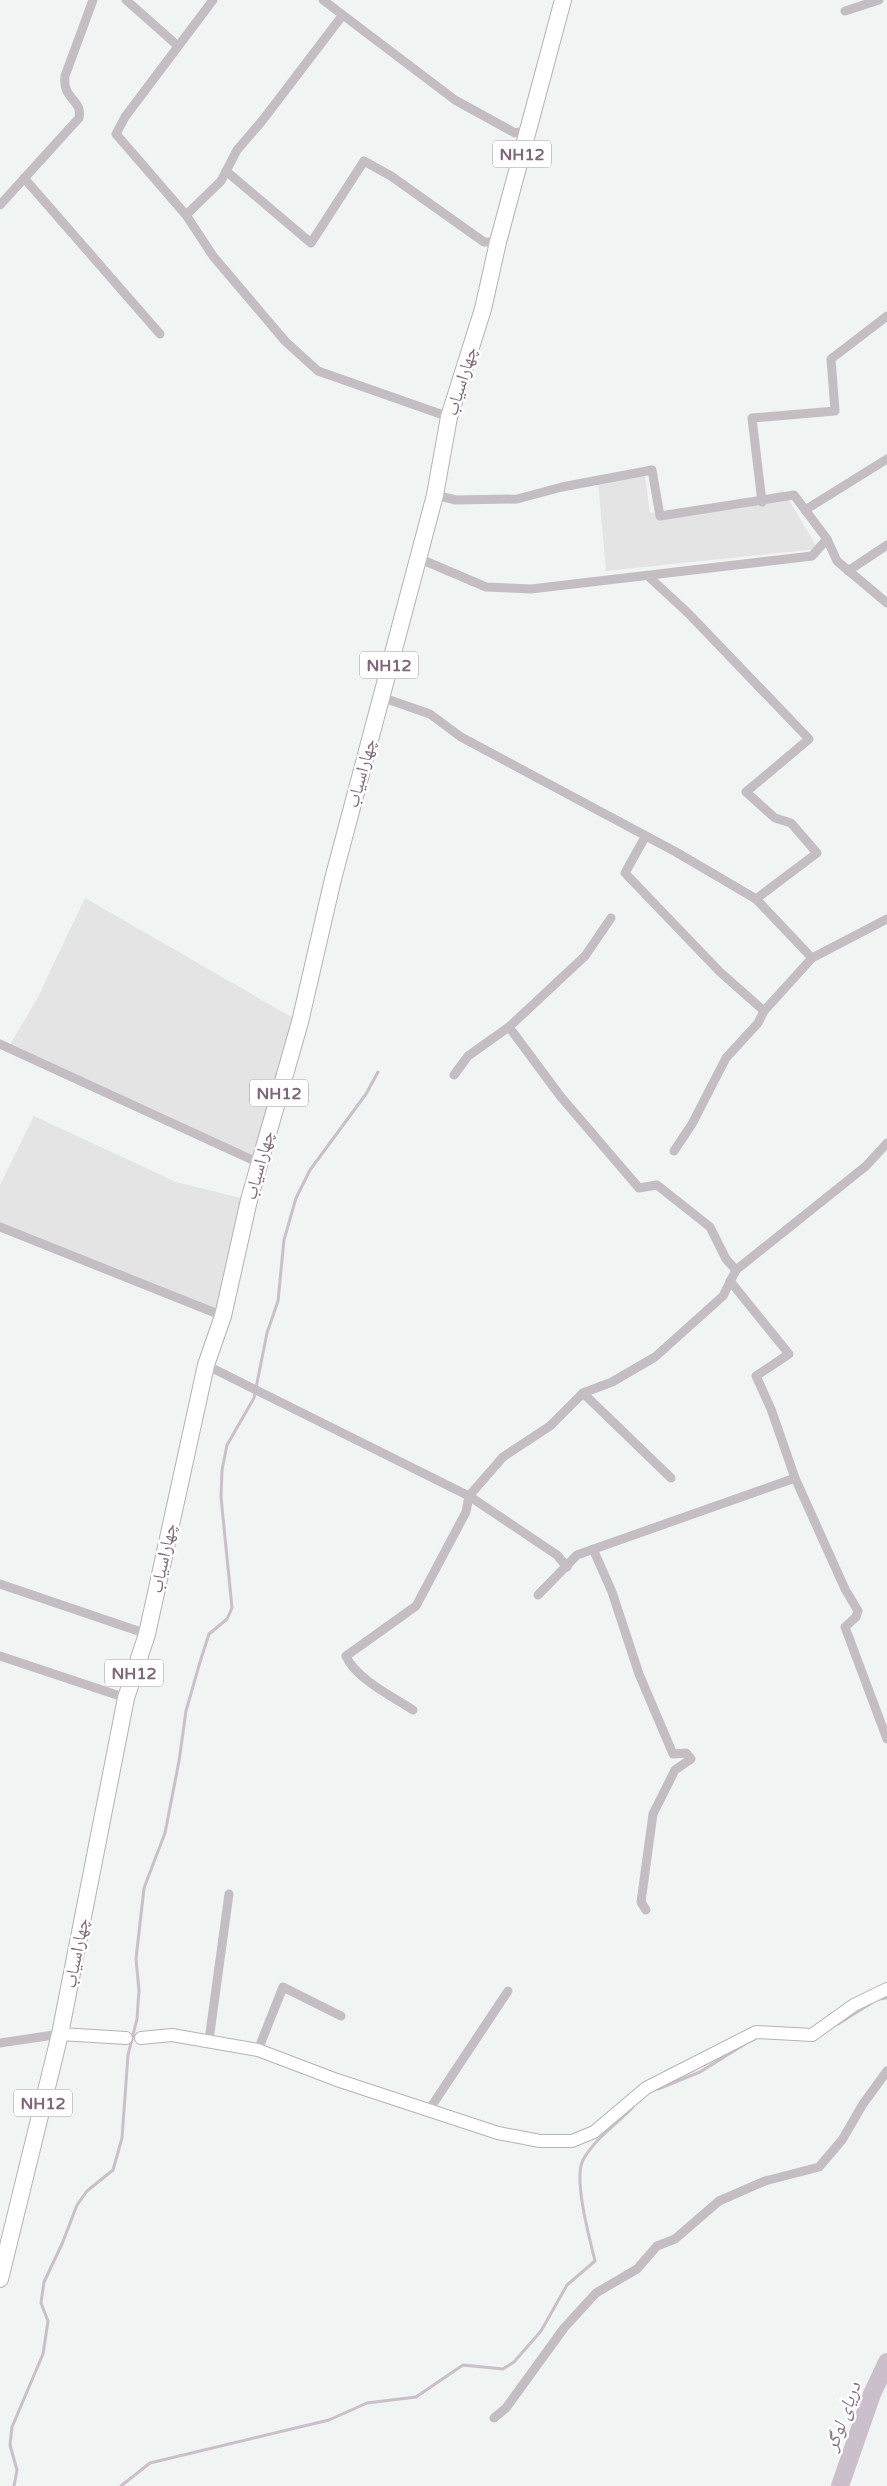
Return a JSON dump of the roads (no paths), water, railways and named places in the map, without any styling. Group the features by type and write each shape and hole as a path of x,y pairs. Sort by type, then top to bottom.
{"highway":[{"name":"چهاراسیاب","path":"0,2279 60,2034 126,1698 147,1634 206,1365 223,1316 259,1163 300,1022 333,878 435,495 449,417 483,309 498,242 563,0"}],"street":[{"path":"126,0 178,46"},
{"path":"213,0 125,117 116,134 186,215 213,256 285,341 318,372 449,417"},
{"path":"323,0 455,100 515,133 528,130"},
{"path":"845,10 879,0"},
{"path":"0,205 79,118 78,106 67,93 64,86 65,76 90,1"},
{"path":"186,215 221,181 237,150 262,121 342,16"},
{"path":"226,171 311,243 364,161 391,176 484,242 498,242"},
{"path":"24,178 160,334"},
{"path":"762,502 752,418 835,411 831,359 887,316"},
{"path":"805,510 887,459"},
{"path":"435,495 456,500 517,499 562,487 652,470 660,516 794,496 827,540 837,561 887,603"},
{"path":"418,558 486,588 531,589 812,556 827,540"},
{"path":"848,571 887,545"},
{"path":"648,576 688,613 809,739 746,792 774,818 791,823 817,853 756,899"},
{"path":"381,697 430,714 461,737 676,852 756,899 812,958"},
{"path":"645,837 625,873 720,972 764,1011"},
{"path":"454,1075 468,1056 510,1028 585,956 611,918"},
{"path":"674,1151 692,1124 726,1058 758,1023 764,1011 812,958 887,919"},
{"path":"510,1028 561,1097 639,1188 657,1185 710,1228 726,1259 736,1270"},
{"path":"0,1044 259,1163"},
{"path":"413,1710 367,1681 348,1663 346,1656 416,1606 466,1512 470,1496 503,1457 550,1426 583,1392 612,1382 655,1357 724,1296 736,1270 866,1166 887,1143"},
{"path":"0,1228 223,1316"},
{"path":"730,1281 789,1354 756,1376 771,1409 796,1478 846,1589 858,1611 856,1617 845,1628 887,1739"},
{"path":"206,1365 470,1496 556,1555 567,1567"},
{"path":"583,1392 671,1478"},
{"path":"538,1595 577,1555 796,1478"},
{"path":"594,1549 612,1592 638,1674 674,1754 686,1753 691,1759 675,1770 653,1814 641,1902 646,1910"},
{"path":"0,1584 147,1634"},
{"path":"0,1656 126,1698"},
{"path":"209,2040 229,1894"},
{"path":"258,2050 283,1987 341,2016"},
{"path":"0,2043 60,2034 126,2038 172,2035 209,2040 258,2050 337,2080 498,2133 540,2141 572,2141 594,2132 646,2088 756,2032 812,2035 854,2006 887,1989"},
{"path":"429,2110 508,1991"},
{"path":"494,2418 506,2408 564,2328 596,2293 637,2269 657,2246 675,2239 719,2201 765,2181 819,2167 842,2140 887,2071"}],"waterway":[{"path":"14,2486 17,2470 10,2445 12,2427 43,2354 48,2321 41,2303 44,2282 62,2244 77,2205 87,2191 113,2170 122,2138 128,2055 137,2019 139,1990 136,1959 144,1888 165,1833 179,1761 186,1711 200,1662 209,1634 227,1619 232,1608 221,1497 222,1470 227,1445 254,1398 267,1333 278,1301 284,1240 296,1198 310,1170 366,1094 378,1072"},
{"path":"879,1999 887,1998"},
{"path":"838,2024 873,2002"},
{"path":"658,2089 700,2072 745,2044"},
{"path":"121,2486 150,2463 329,2420 367,2403 416,2397 463,2365 503,2369 514,2362 541,2331 567,2285 595,2261 583,2210 580,2169 588,2152 633,2107"},
{"name":"دریای لوگر","path":"840,2486 872,2394 887,2362"}]}
